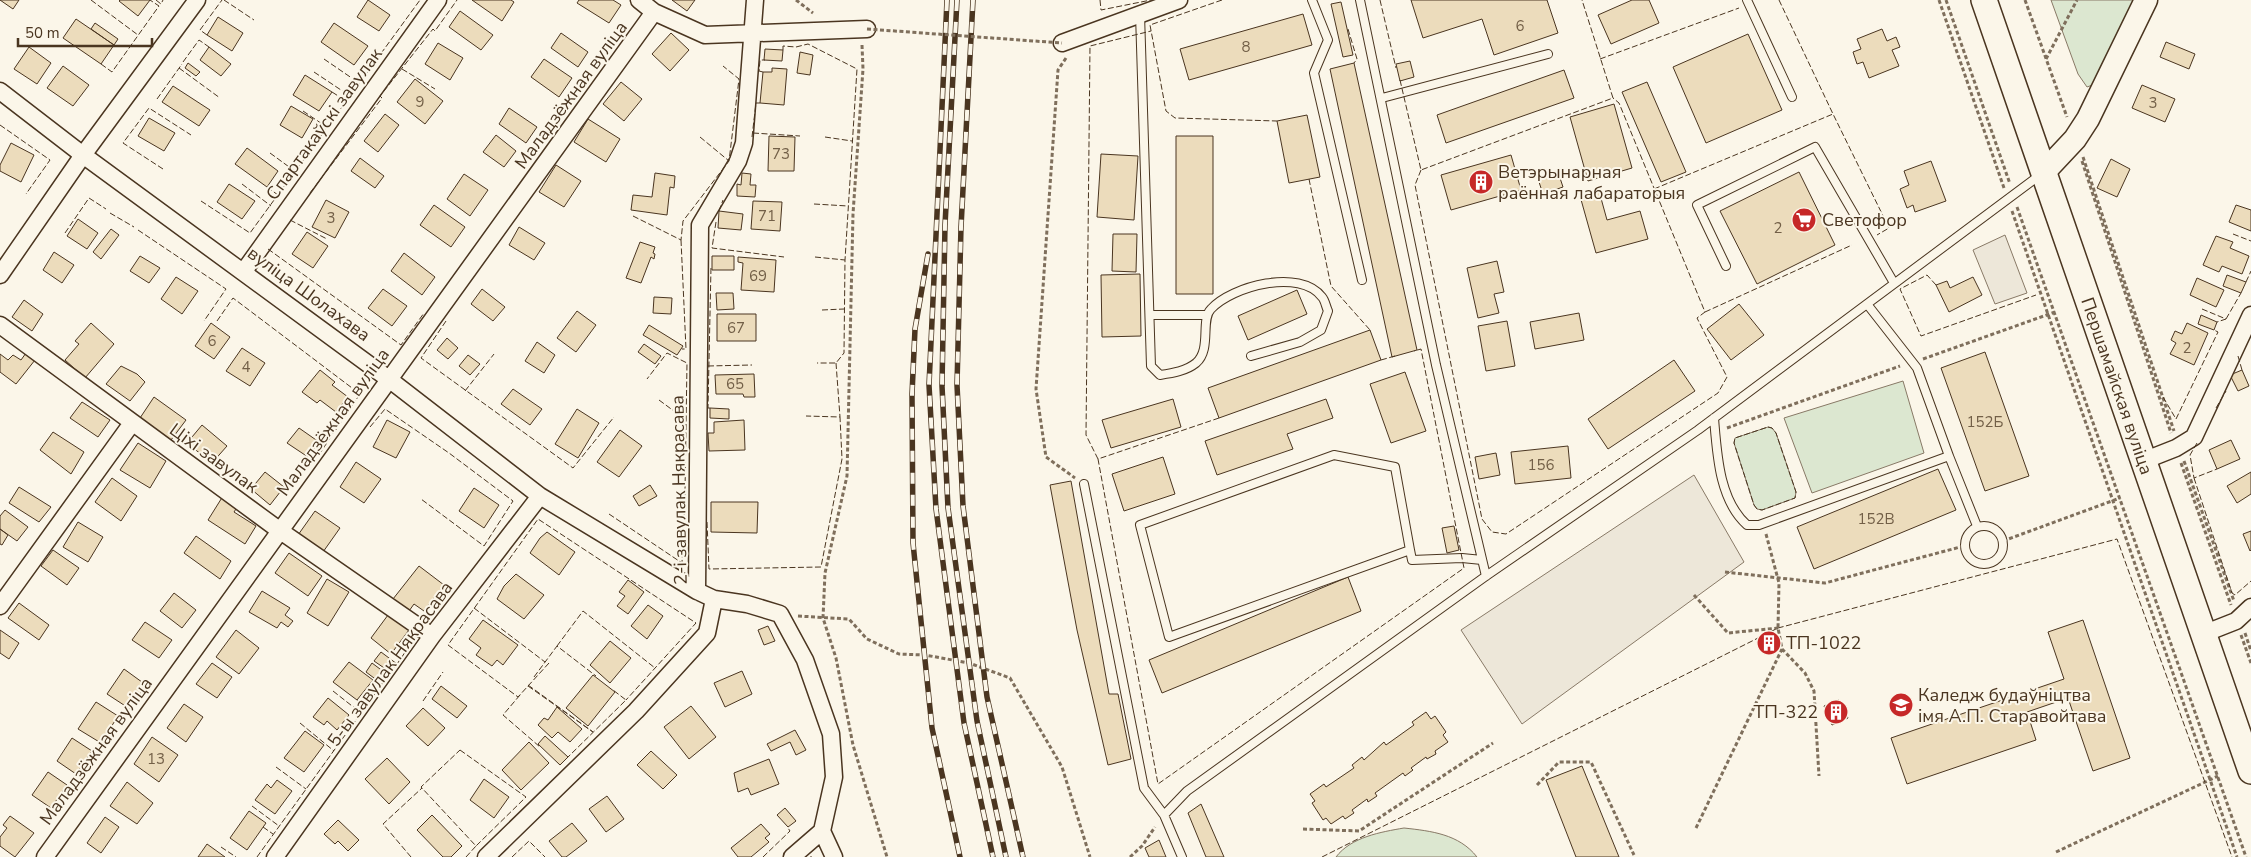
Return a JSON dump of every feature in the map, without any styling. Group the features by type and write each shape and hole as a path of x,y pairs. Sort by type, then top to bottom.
{"main road":[{"name":"Першамайская вуліца","path":"1984,0 2045,171 2251,771"},
{"path":"2045,171 2076,138 2088,119 2146,0"}],"street":[{"path":"0,275 83,155 197,0"},
{"name":"Спартакаўскі завулак","path":"244,271 438,0"},
{"path":"639,0 654,12 705,35 864,30"},
{"name":"2-і завулак Някрасава","path":"755,0 744,143 738,161 700,225 697,591 714,599 747,604 780,614"},
{"path":"1066,48 1140,14 1179,0"},
{"name":"Маладзёжная вуліца","path":"45,857 654,12"},
{"name":"вуліца Шолахава","path":"0,91 83,155 244,271 390,380 540,496 697,591"},
{"path":"2143,461 2178,447 2194,437 2251,315"},
{"name":"Ціхі завулак","path":"0,325 279,530 432,636"},
{"path":"0,606 132,422"},
{"name":"5-ы завулак Някрасава","path":"275,857 432,636 540,496"},
{"path":"486,857 636,711 706,633 714,599"},
{"path":"780,614 805,660 831,734 834,777 822,831 792,857"},
{"path":"2203,634 2242,615"},
{"path":"822,831 834,857"}],"lane":[{"path":"1312,0 1328,40 1314,73 1362,280"},
{"path":"1360,0 1382,98 1436,365 1486,576"},
{"path":"1747,0 1792,97"},
{"path":"1140,14 1151,366 1160,375 1183,371 1198,362 1206,341 1207,315 1210,310 1228,295 1258,285 1287,281 1304,284 1322,297 1328,311 1322,330 1300,342 1251,356"},
{"path":"1382,98 1548,54"},
{"path":"1726,266 1697,205 1815,147 1894,283"},
{"path":"1164,815 1187,791 1486,576 1714,418 2045,171"},
{"path":"1866,304 1917,368 1977,526"},
{"path":"1150,315 1207,315"},
{"path":"1714,418 1718,468 1736,515 1747,525 1764,523 1949,456"},
{"path":"1410,550 1169,637 1140,525 1334,455 1395,467 1412,560 1462,558 1482,560"},
{"path":"1084,484 1144,788 1164,815 1182,857"},
{"path":"1977,526 1990,526 2001,534 2003,541 2002,553 1992,563 1979,564 1969,557 1964,546 1967,534 1977,526"}],"path":[{"path":"1939,0 2010,197 2055,312 2246,857"},
{"path":"1946,0 2048,315 2237,857"},
{"path":"2025,0 2076,138 2178,447 2242,615 2251,651"},
{"path":"2046,59 2077,0"},
{"path":"888,857 852,745 836,658 823,618 825,572 847,476 853,214 864,68 864,30 1066,48 1058,70 1036,389 1046,457 1084,484"},
{"path":"1715,433 2055,312"},
{"path":"2003,541 2120,498"},
{"path":"1764,523 1778,578 1778,628 1782,648 1805,673 1814,691 1819,776"},
{"path":"1725,572 1825,583 1964,546"},
{"path":"1694,595 1728,633 1778,628"},
{"path":"780,614 848,619 867,639 899,654 925,654 969,663 1010,678 1062,767 1090,857"},
{"path":"2242,615 2251,663"},
{"path":"1696,828 1782,648"},
{"path":"1303,829 1359,831 1493,743"},
{"path":"1537,785 1560,762 1591,762 1634,855"},
{"path":"2056,852 2218,776"},
{"path":"1130,857 1142,846 1164,815"}],"green space":[{"path":"2051,0 2137,0 2098,83 2087,87 2078,74"},
{"path":"1903,381 1924,453 1812,493 1784,418"},
{"path":"1768,427 1772,428 1776,433 1796,492 1795,498 1762,510 1757,509 1754,505 1734,443 1735,438"},
{"path":"1404,828 1444,835 1462,843 1477,857 1336,857 1342,850 1367,836"}],"shaded area":[{"path":"2005,235 2027,293 1995,304 1973,250"},
{"path":"1694,475 1744,562 1522,724 1461,630"}],"building":[{"path":"0,0 19,0 13,9"},
{"path":"120,0 150,0 138,16"},
{"path":"368,0 390,15 379,31 357,17"},
{"path":"472,0 511,0 514,2 502,21"},
{"path":"579,0 613,0 621,5 609,23 577,3"},
{"path":"672,0 695,0 687,11"},
{"path":"1411,0 1547,0 1558,33 1494,55 1482,19 1423,38"},
{"path":"1632,0 1649,0 1659,23 1611,44 1598,15"},
{"path":"1341,2 1353,55 1343,57 1331,4"},
{"path":"460,11 493,35 481,50 449,27"},
{"path":"1303,14 1312,45 1189,80 1180,49"},
{"path":"218,17 243,33 232,51 207,35"},
{"path":"76,19 114,45 101,64 63,38"},
{"path":"95,23 118,39 114,45 91,29"},
{"path":"334,23 368,46 354,65 321,42"},
{"path":"1882,29 1887,41 1896,37 1900,47 1892,50 1899,66 1869,78 1863,62 1857,64 1853,52 1861,49 1857,39"},
{"path":"561,33 588,52 578,67 551,48"},
{"path":"671,33 689,50 670,71 652,54"},
{"path":"1748,34 1782,110 1706,143 1673,67"},
{"path":"2166,42 2195,54 2189,69 2160,57"},
{"path":"438,43 463,58 450,80 425,64"},
{"path":"29,47 51,63 37,84 14,69"},
{"path":"209,47 231,64 221,76 200,60"},
{"path":"765,49 783,50 782,61 764,60"},
{"path":"800,52 813,55 810,75 797,73"},
{"path":"544,59 572,78 559,97 531,77"},
{"path":"1410,61 1414,77 1400,81 1396,64"},
{"path":"188,63 200,72 196,76 185,68"},
{"path":"1354,63 1417,350 1392,357 1330,69"},
{"path":"63,66 89,85 73,106 47,88"},
{"path":"772,68 787,69 784,105 760,103 763,72 772,72"},
{"path":"1564,70 1574,98 1446,143 1437,115"},
{"path":"305,75 332,92 319,111 293,95"},
{"path":"415,79 443,101 425,124 397,102"},
{"path":"621,82 642,99 624,121 603,104"},
{"path":"1647,82 1686,172 1661,182 1622,92"},
{"path":"2142,85 2175,99 2165,122 2132,108"},
{"path":"173,86 210,110 199,126 162,102"},
{"path":"1614,104 1632,168 1588,181 1570,117"},
{"path":"291,106 313,119 302,138 280,125"},
{"path":"509,108 537,127 526,143 499,124"},
{"path":"385,114 399,125 378,152 364,141"},
{"path":"1307,115 1320,177 1289,183 1277,121"},
{"path":"149,118 175,133 164,151 138,136"},
{"path":"588,119 620,139 606,162 574,142"},
{"path":"496,135 516,151 504,167 483,152"},
{"path":"769,136 795,137 794,171 768,171"},
{"path":"1176,136 1213,136 1213,294 1176,294"},
{"path":"11,143 34,155 21,182 0,171 0,165"},
{"path":"247,148 278,171 267,187 235,164"},
{"path":"1101,154 1138,156 1134,220 1097,217"},
{"name":"Ветэрынарная раённая лабараторыя","path":"1511,155 1521,190 1451,210 1441,175"},
{"path":"360,158 384,176 375,188 351,171"},
{"path":"2111,159 2130,169 2117,197 2097,188"},
{"path":"1931,161 1946,201 1915,212 1913,205 1907,208 1900,189 1909,185 1904,171"},
{"path":"556,165 581,181 564,207 539,192"},
{"path":"1558,172 1563,187 1543,194 1538,179"},
{"path":"1799,172 1835,245 1757,284 1720,211"},
{"path":"655,173 675,176 674,188 670,187 667,215 631,210 633,195 652,197"},
{"path":"742,173 751,174 750,185 756,185 755,197 737,196 737,184 741,185"},
{"path":"464,174 488,190 470,216 447,199"},
{"path":"229,184 255,201 242,219 217,202"},
{"path":"1599,191 1607,220 1640,211 1648,239 1596,253 1580,196"},
{"path":"326,200 349,212 335,238 312,227"},
{"path":"753,201 782,202 780,231 751,229"},
{"path":"434,205 465,227 451,247 420,225"},
{"path":"2236,205 2251,210 2251,231 2229,222"},
{"path":"719,211 743,214 741,230 718,228"},
{"path":"78,219 98,233 87,249 67,236"},
{"path":"519,227 545,243 534,260 509,245"},
{"path":"111,229 119,235 101,259 93,252"},
{"path":"307,232 328,246 313,268 292,254"},
{"path":"1113,234 1137,234 1136,272 1112,271"},
{"path":"2216,236 2233,242 2230,248 2249,256 2242,274 2222,266 2219,272 2203,265"},
{"path":"640,242 655,247 654,259 651,257 641,283 626,278"},
{"path":"54,252 74,265 62,283 43,270"},
{"path":"404,253 435,277 422,295 391,271"},
{"path":"140,256 160,268 149,283 130,271"},
{"path":"712,256 734,256 734,270 712,270"},
{"path":"738,257 776,260 774,292 741,290 743,263 738,262"},
{"path":"1497,261 1504,292 1494,294 1499,313 1478,318 1467,268"},
{"path":"1140,274 1141,336 1102,337 1101,275"},
{"path":"2227,275 2246,282 2241,293 2223,286"},
{"path":"176,277 198,291 182,314 161,299"},
{"path":"1973,277 1982,295 1949,312 1936,285 1947,281 1950,288"},
{"path":"2197,278 2224,290 2216,307 2190,295"},
{"path":"383,289 407,306 392,326 368,308"},
{"path":"482,289 505,307 493,321 471,304"},
{"path":"1297,290 1307,314 1248,340 1238,316"},
{"path":"716,293 733,293 734,309 717,310"},
{"path":"654,297 672,298 671,314 653,313"},
{"path":"24,300 43,314 32,331 12,317"},
{"path":"1739,304 1764,335 1731,360 1707,329"},
{"path":"577,311 596,325 576,352 557,338"},
{"path":"1579,313 1584,340 1535,349 1530,322"},
{"path":"717,314 756,314 756,341 717,341"},
{"path":"2201,315 2217,322 2214,330 2198,324"},
{"path":"1507,321 1515,366 1486,371 1478,326"},
{"path":"91,323 114,344 85,378 65,360 79,344 75,341"},
{"path":"211,323 230,337 214,359 195,346"},
{"path":"2187,323 2208,333 2194,365 2170,354 2176,343 2171,340 2175,331 2182,334"},
{"path":"649,325 683,346 677,355 643,335"},
{"path":"1370,330 1381,360 1219,418 1208,388"},
{"path":"447,338 458,348 448,359 437,350"},
{"path":"537,342 555,355 544,373 525,361"},
{"path":"644,344 661,356 655,364 638,352"},
{"path":"242,348 265,363 250,386 226,371"},
{"path":"1985,352 2029,476 1985,491 1941,368"},
{"path":"26,353 35,360 16,384 0,372 0,354 8,360 13,355 21,360"},
{"path":"468,355 480,364 470,375 459,366"},
{"path":"1674,360 1695,391 1608,449 1588,419"},
{"path":"121,366 137,374 145,382 130,401 106,384"},
{"path":"320,370 335,382 332,385 348,397 336,412 320,400 317,403 302,392"},
{"path":"2242,370 2249,386 2238,391 2230,375"},
{"path":"1405,372 1426,431 1391,443 1370,384"},
{"path":"754,374 755,397 744,397 743,394 716,394 715,375"},
{"path":"513,389 542,409 530,425 501,404"},
{"path":"154,397 186,420 171,440 140,418"},
{"path":"1173,399 1181,427 1111,448 1102,420"},
{"path":"1326,399 1333,418 1287,434 1293,449 1217,475 1205,441"},
{"path":"82,402 110,420 98,437 70,418"},
{"path":"710,408 729,409 729,419 710,418"},
{"path":"577,409 599,423 578,458 555,444"},
{"path":"387,420 410,432 396,458 373,447"},
{"path":"744,420 745,450 709,451 708,433 714,433 714,422"},
{"path":"202,425 227,446 212,463 187,443"},
{"path":"299,428 319,442 308,457 287,443"},
{"path":"620,430 642,446 619,477 597,462"},
{"path":"53,432 84,452 71,474 40,450"},
{"path":"2231,440 2240,459 2217,469 2209,450"},
{"path":"138,443 166,461 150,488 120,470"},
{"path":"1568,446 1571,478 1515,484 1511,452"},
{"path":"1496,453 1500,475 1479,479 1475,457"},
{"path":"1163,457 1175,494 1124,511 1112,474"},
{"path":"356,462 381,479 364,503 340,487"},
{"path":"1938,469 1956,510 1814,569 1797,527"},
{"path":"265,472 284,487 270,505 251,489"},
{"path":"2251,472 2251,494 2237,503 2227,486"},
{"path":"112,478 137,496 121,521 95,502"},
{"path":"1071,481 1109,694 1118,694 1131,759 1108,765 1077,630 1050,485"},
{"path":"650,485 657,496 639,506 633,496"},
{"path":"19,487 51,507 39,522 9,503"},
{"path":"474,488 499,505 484,528 459,511"},
{"path":"223,496 238,506 234,512 256,526 245,544 208,520"},
{"path":"711,502 758,502 757,533 711,532"},
{"path":"5,510 28,527 17,541 0,529 0,516"},
{"path":"315,511 340,528 323,552 298,535"},
{"path":"78,522 103,537 88,562 63,547"},
{"path":"1454,526 1459,550 1447,553 1442,528"},
{"path":"0,529 8,535 2,545 0,544"},
{"path":"2251,531 2251,550 2250,551 2243,534"},
{"path":"547,532 575,552 559,575 530,553 540,538"},
{"path":"196,536 231,561 220,579 184,553"},
{"path":"53,550 79,568 67,585 41,566"},
{"path":"289,553 322,576 308,596 275,573"},
{"path":"419,566 444,585 424,611 414,604 409,611 393,599"},
{"path":"516,574 544,595 524,619 497,599 504,586"},
{"path":"1348,577 1361,611 1162,693 1149,660"},
{"path":"327,579 349,592 328,626 307,613"},
{"path":"628,580 644,592 628,614 617,606 625,596 619,592"},
{"path":"262,591 290,608 285,615 293,621 288,627 281,622 277,628 249,612"},
{"path":"174,593 196,610 182,628 160,611"},
{"path":"19,603 49,625 39,640 8,618"},
{"path":"648,605 663,616 647,639 631,626"},
{"path":"388,615 409,630 391,654 371,638"},
{"path":"483,620 518,645 503,665 497,660 492,666 476,655 481,648 469,639"},
{"path":"2083,620 2130,758 2093,771 2068,698 2027,712 2036,740 1907,784 1891,738 2064,679 2048,632"},
{"path":"145,622 172,640 159,658 132,640"},
{"path":"768,626 775,641 764,645 758,630"},
{"path":"0,630 19,643 9,659 0,653"},
{"path":"236,630 259,648 239,674 216,657"},
{"name":"ТП-1022","path":"1775,633 1779,649 1764,652 1760,637"},
{"path":"610,641 631,658 610,683 590,665"},
{"path":"381,652 397,664 390,672 374,661"},
{"path":"349,662 373,680 357,700 333,682"},
{"path":"212,663 232,677 217,698 196,684"},
{"path":"372,663 388,675 382,684 366,672"},
{"path":"124,669 146,685 130,709 107,694"},
{"path":"742,671 752,694 725,707 714,683"},
{"path":"593,675 615,692 588,726 566,708"},
{"path":"441,686 467,706 457,718 432,699"},
{"path":"328,698 349,715 337,730 327,721 324,725 313,717"},
{"name":"ТП-322","path":"1839,700 1848,718 1832,725 1824,706"},
{"path":"96,702 118,716 101,743 78,729"},
{"path":"184,704 203,717 186,742 167,728"},
{"path":"691,706 716,737 689,759 664,727"},
{"path":"557,707 582,729 570,742 558,732 552,738 538,725 544,718 548,720"},
{"path":"423,708 445,728 428,746 406,726"},
{"path":"1426,712 1431,719 1435,716 1446,732 1443,735 1448,742 1435,751 1436,754 1427,759 1426,757 1411,768 1413,770 1405,776 1403,773 1375,793 1377,796 1368,802 1367,799 1352,810 1354,813 1345,819 1343,816 1331,824 1326,818 1323,820 1312,803 1315,801 1310,794 1324,784 1326,787 1354,768 1352,765 1362,757 1364,760 1384,742 1386,745 1414,725 1412,722"},
{"path":"795,730 806,750 796,755 790,742 771,751 767,744"},
{"path":"305,731 324,745 304,772 284,758"},
{"path":"545,736 568,757 560,765 538,744"},
{"path":"152,737 178,755 159,782 134,764"},
{"path":"72,738 92,751 76,774 57,761"},
{"path":"529,742 549,763 521,790 502,770"},
{"path":"651,751 677,775 663,789 637,765"},
{"path":"387,758 410,782 389,804 365,779"},
{"path":"769,759 779,784 751,795 748,788 738,792 734,773"},
{"path":"1582,766 1619,857 1576,857 1546,780"},
{"path":"48,772 67,785 51,808 32,795"},
{"path":"484,779 509,797 494,818 470,800"},
{"path":"277,780 292,791 275,814 255,800 267,784 271,788"},
{"path":"127,782 153,803 137,824 110,806"},
{"path":"607,796 624,819 606,832 589,809"},
{"path":"1201,804 1224,857 1206,857 1188,813"},
{"path":"785,808 796,821 788,827 777,815"},
{"path":"249,811 266,823 247,850 230,838"},
{"path":"432,815 462,846 451,857 443,857 417,830"},
{"path":"10,816 34,833 15,857 0,846 0,837 7,828 3,825"},
{"path":"105,817 119,827 101,853 87,843"},
{"path":"338,820 359,840 348,851 338,841 335,844 324,834"},
{"path":"572,823 587,841 566,857 562,857 549,841"},
{"path":"761,824 770,834 765,838 769,842 751,857 738,857 731,848"},
{"path":"1159,840 1166,857 1149,857 1145,848"},
{"path":"207,844 225,857 198,857"}],"railway":[{"path":"947,0 929,385 936,509 964,723 993,857"},
{"path":"957,0 945,225 942,386 948,508 977,721 1006,857"},
{"path":"973,0 961,227 957,385 963,506 987,697 1023,857"},
{"path":"928,254 915,329 912,394 913,543 932,728 960,857"}],"fence":[{"path":"91,0 138,35"},
{"path":"101,64 112,72 159,6 150,0"},
{"path":"156,0 161,4 163,0"},
{"path":"207,35 200,30 222,0"},
{"path":"224,0 254,20"},
{"path":"201,201 250,233 420,0"},
{"path":"310,193 382,98 380,96 433,29 435,31 457,0"},
{"path":"1100,0 1101,10 1151,0"},
{"path":"1222,0 1150,25 1166,111 1175,118 1277,121"},
{"path":"1380,0 1396,68"},
{"path":"1400,80 1421,170 1613,98 1582,0"},
{"path":"1779,0 1833,114"},
{"path":"1600,59 1739,8"},
{"path":"1348,29 1357,59 1354,63"},
{"path":"1098,459 1086,435 1090,46 1151,31"},
{"path":"183,62 199,40 209,47"},
{"path":"783,50 783,46 796,47 808,44 857,69 845,260 844,353 836,363 817,363"},
{"path":"324,59 359,83"},
{"path":"763,72 759,71 760,60 765,60"},
{"path":"157,99 182,64"},
{"path":"700,137 729,161 739,79 723,66"},
{"path":"179,68 220,98"},
{"path":"402,69 435,89"},
{"path":"314,72 350,96"},
{"path":"332,92 346,101"},
{"path":"1421,170 1415,185 1482,519 1492,532 1506,534 1718,393 1727,377 1697,318 1705,312 1619,103 1613,98"},
{"path":"752,137 756,103 760,103"},
{"path":"163,169 123,143 149,108 191,135"},
{"path":"303,111 328,128"},
{"path":"1654,189 1833,114 1889,228 1877,235"},
{"path":"0,125 50,160 26,194"},
{"path":"753,133 800,136"},
{"path":"825,137 852,141"},
{"path":"270,153 296,172"},
{"path":"633,216 681,240 683,221 729,161"},
{"path":"1309,179 1331,286 1370,330"},
{"path":"242,184 271,206"},
{"path":"267,187 278,195"},
{"path":"65,233 89,198 106,209"},
{"path":"719,211 723,200"},
{"path":"814,204 848,206"},
{"path":"110,213 134,227"},
{"path":"290,220 327,239"},
{"path":"716,222 712,248 784,257"},
{"path":"138,230 226,289 204,321"},
{"path":"2233,234 2251,241"},
{"path":"681,240 686,349 682,349"},
{"path":"1705,312 1852,245"},
{"path":"268,249 401,345 424,313"},
{"path":"815,257 845,260"},
{"path":"710,408 708,408 711,267"},
{"path":"2246,282 2251,271"},
{"path":"1936,285 1927,275 1900,289 1921,336 2036,295"},
{"path":"2226,319 2241,293"},
{"path":"217,321 233,298 360,394 318,456"},
{"path":"822,310 844,309"},
{"path":"2202,309 2226,319 2217,322"},
{"path":"446,321 421,358 573,468 614,417"},
{"path":"2163,397 2176,419 2218,332 2214,330"},
{"path":"1219,418 1098,459 1158,784 1464,568 1421,349 1414,351"},
{"path":"609,514 682,563 687,363 667,353 647,379"},
{"path":"465,391 494,354"},
{"path":"1381,360 1395,356"},
{"path":"2238,356 2242,370"},
{"path":"836,363 840,417"},
{"path":"708,366 752,365"},
{"path":"2216,408 2226,391"},
{"path":"659,400 686,420"},
{"path":"370,427 385,409 449,453 513,501 484,546 421,499"},
{"path":"707,522 709,569 821,567 842,459 840,417 806,416"},
{"path":"1768,427 1772,428 1776,433 1796,492 1795,498 1762,510 1757,509 1754,505 1734,443 1735,438 1768,427"},
{"path":"2197,443 2190,455 2194,478 2217,469"},
{"path":"2194,478 2232,593 2235,595 2251,581"},
{"path":"549,663 518,697 448,645 538,519 696,623 626,700"},
{"path":"1322,857 1778,628 2117,539 2232,857"},
{"path":"474,608 545,662"},
{"path":"557,646 583,611 655,668"},
{"path":"397,664 419,632"},
{"path":"534,677 557,646 596,676"},
{"path":"423,701 443,672"},
{"path":"257,857 382,684"},
{"path":"528,685 593,732"},
{"path":"528,686 593,732"},
{"path":"566,759 626,700 613,690"},
{"path":"333,691 361,713"},
{"path":"520,695 503,715 540,747"},
{"path":"357,700 368,706"},
{"path":"300,723 334,751"},
{"path":"460,750 526,797 476,846 421,787 460,750"},
{"path":"276,767 306,789"},
{"path":"411,857 383,824 422,788"},
{"path":"252,806 279,826"},
{"path":"263,827 273,834"},
{"path":"763,857 790,831 788,828"},
{"path":"512,857 529,841 545,857"},
{"path":"466,857 475,845"},
{"path":"221,847 236,857"}],"place":[{"name":"Ветэрынарная раённая лабараторыя","path":"1481,182"},
{"name":"Светофор","path":"1804,220"},
{"name":"ТП-1022","path":"1769,643"},
{"name":"Каледж будаўніцтва імя А.П. Старавойтава","path":"1901,705"},
{"name":"ТП-322","path":"1836,712"}]}
